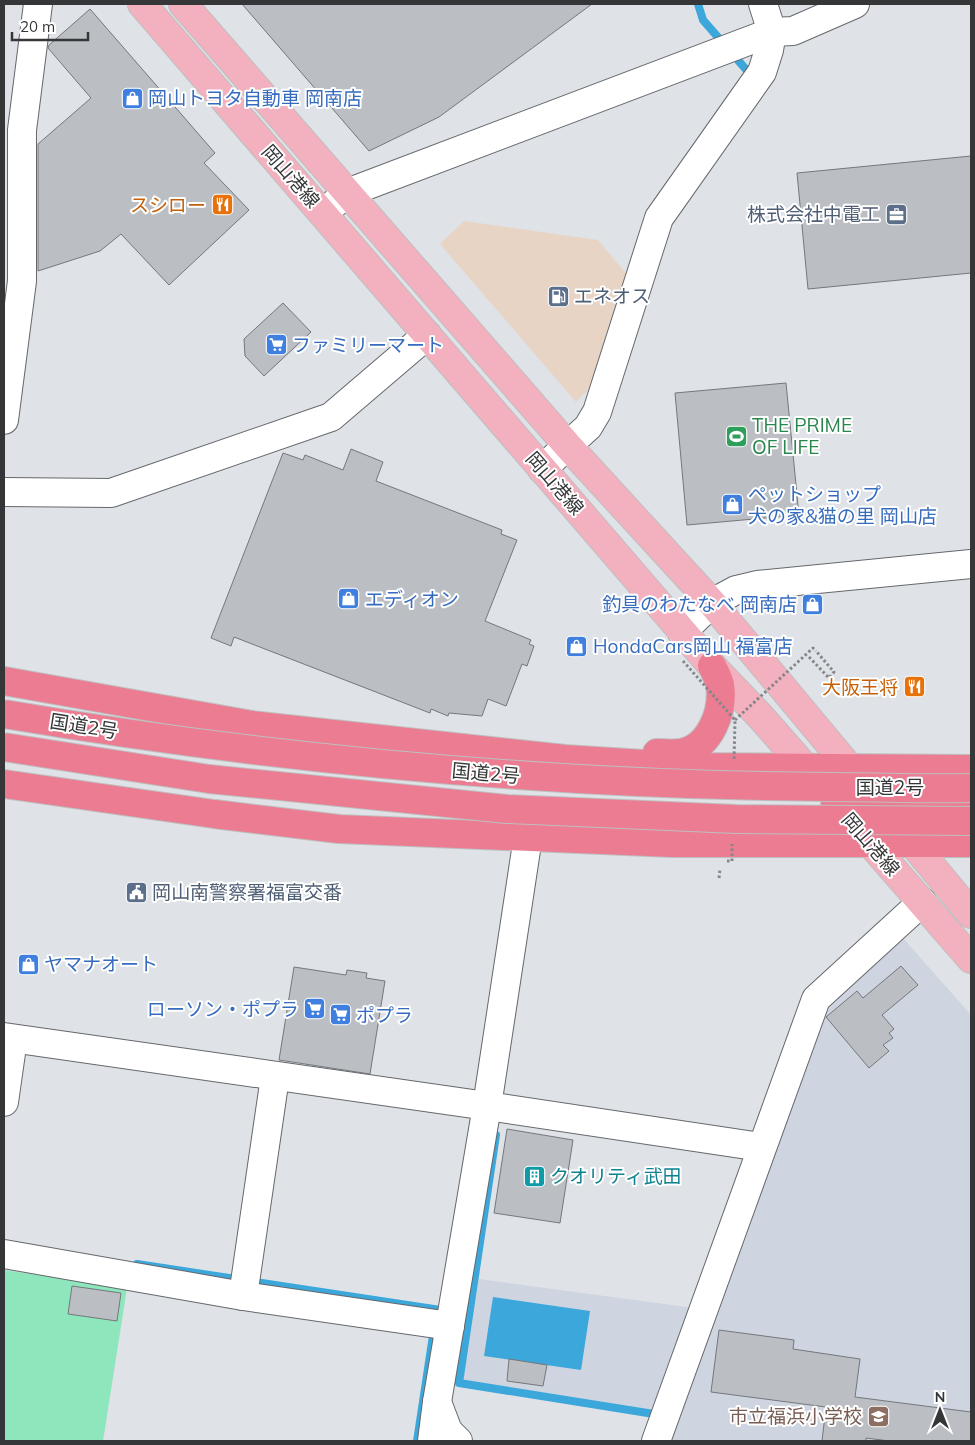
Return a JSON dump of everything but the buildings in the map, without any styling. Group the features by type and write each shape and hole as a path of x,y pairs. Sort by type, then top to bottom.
{"highway":[{"path":"491,752 532,745 667,754 682,753 700,744 712,728 718,715 720,684 712,666"},
{"path":"4,681 252,725 565,759 690,767 971,769"},
{"name":"国道2号","path":"4,714 214,746 514,776 733,786 971,788"},
{"name":"国道2号","path":"4,748 209,779 507,809 736,819 971,820"},
{"path":"4,784 214,814 339,829 672,843 971,843"},
{"path":"834,802 882,807 971,806"}],"main road":[{"name":"岡山港線","path":"142,4 682,632 759,715 971,959"},
{"name":"岡山港線","path":"183,4 568,446 712,603 971,914"}],"street":[{"path":"4,420 22,281 13,129 38,4"},
{"path":"542,469 588,427 597,412 660,218 762,72 772,32 763,4"},
{"path":"323,213 347,193 772,32 793,31 855,4"},
{"path":"4,492 111,493 331,417 427,335"},
{"path":"682,632 712,603 736,590 757,585 971,564"},
{"path":"432,1441 445,1319 496,1107 528,837"},
{"path":"656,1441 816,998 922,902"},
{"path":"4,1102 8,1038 496,1107 761,1147"},
{"path":"245,1285 275,1077"},
{"path":"4,1254 245,1285 445,1319"},
{"path":"437,1402 448,1431 458,1441"}],"path":[{"path":"683,661 735,720 813,648 834,672 829,678 808,657"},
{"path":"719,868 719,878"}],"shaded area":[{"path":"464,221 598,240 629,277 600,378 576,402 440,244"},
{"path":"903,938 971,1015 971,1441 671,1441 827,1001"},
{"path":"479,1279 694,1308 655,1410 463,1380"}],"green space":[{"path":"4,1270 127,1288 103,1441 4,1441"}],"water":[{"path":"493,1297 590,1311 581,1370 484,1356"}],"waterway":[{"path":"698,4 703,20 750,74"},
{"path":"496,1135 459,1383 654,1414"},
{"path":"137,1264 447,1311"},
{"path":"417,1441 434,1329"}],"place":[{"name":"岡山トヨタ自動車 岡南店","path":"132,98"},
{"name":"スシロー","path":"222,205"},
{"name":"株式会社中電工","path":"896,214"},
{"name":"エネオス","path":"558,296"},
{"name":"ファミリーマート","path":"276,345"},
{"name":"THE PRIME OF LIFE","path":"736,436"},
{"name":"ペットショップ 犬の家&猫の里 岡山店","path":"732,505"},
{"name":"エディオン","path":"349,599"},
{"name":"釣具のわたなべ 岡南店","path":"813,604"},
{"name":"HondaCars岡山 福富店","path":"577,646"},
{"name":"大阪王将","path":"914,687"},
{"name":"岡山南警察署福富交番","path":"136,892"},
{"name":"ヤマナオート","path":"28,964"},
{"name":"ローソン・ポプラ","path":"315,1009"},
{"name":"ポプラ","path":"340,1015"},
{"name":"クオリティ武田","path":"534,1176"},
{"name":"市立福浜小学校","path":"878,1416"}]}
